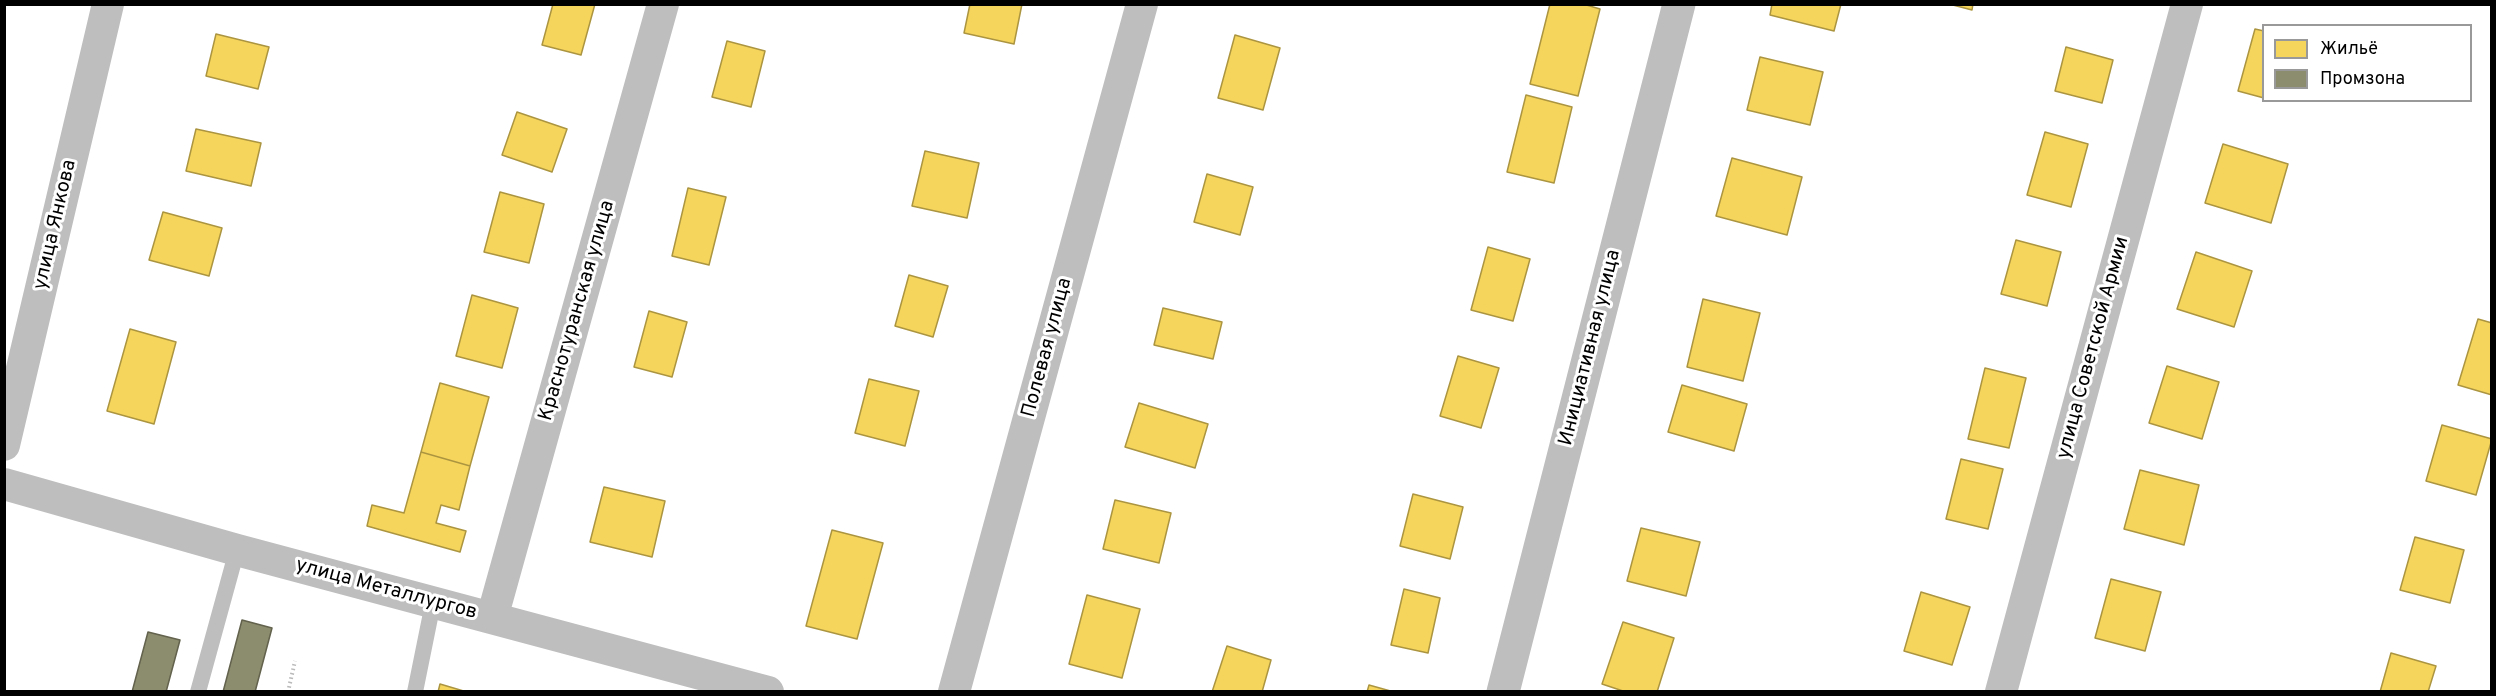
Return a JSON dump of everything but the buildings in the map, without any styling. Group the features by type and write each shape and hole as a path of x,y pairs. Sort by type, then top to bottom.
{"street":[{"name":"улица Янкова","path":"4,445 108,4"},
{"name":"Краснотуранская улица","path":"492,618 663,4"},
{"name":"Полевая улица","path":"954,692 1142,4"},
{"name":"Инициативная улица","path":"1503,692 1679,4"},
{"name":"улица Советской Армии","path":"2001,692 2187,4"},
{"name":"улица Металлургов","path":"4,484 237,550 768,692"}],"lane":[{"path":"198,692 237,550"},
{"path":"415,692 433,603"}],"path":[{"path":"288,692 295,660"}]}
